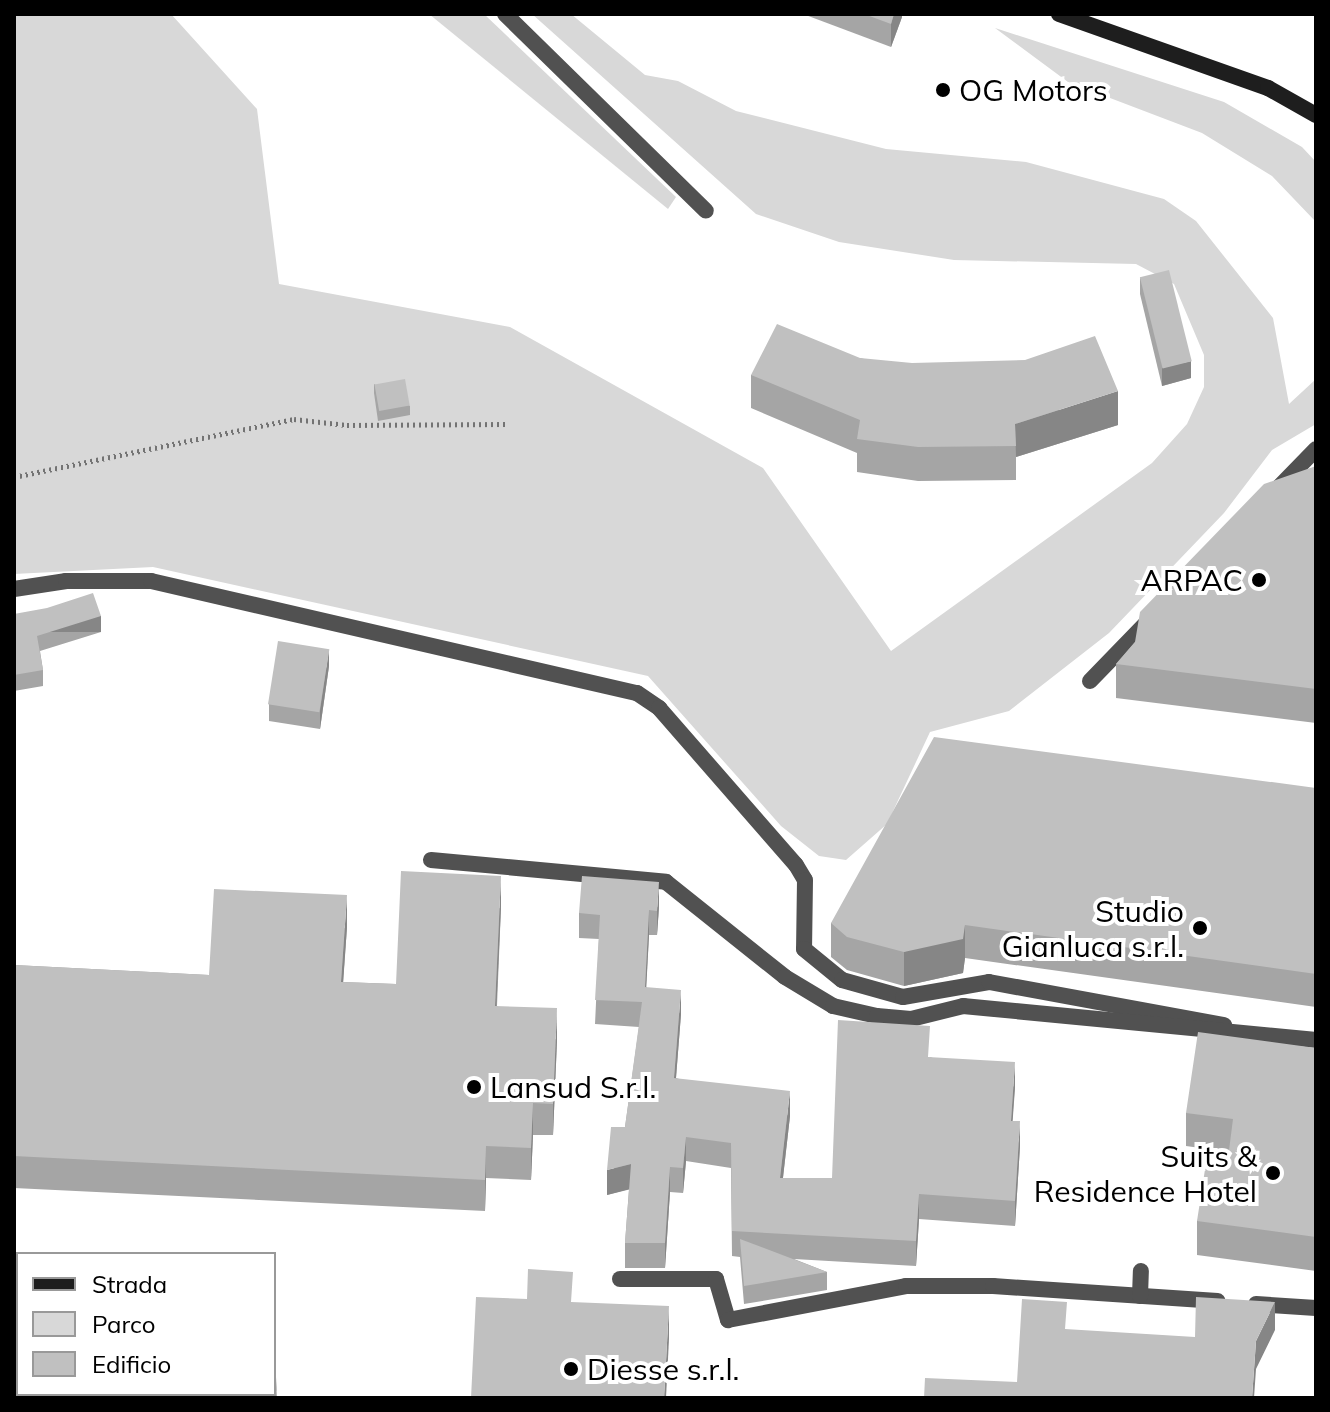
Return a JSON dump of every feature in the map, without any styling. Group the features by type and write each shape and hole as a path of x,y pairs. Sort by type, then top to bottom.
{"street":[{"path":"505,14 706,211"},
{"path":"1059,14 1268,88 1316,115"},
{"path":"1262,505 1316,449"},
{"path":"14,589 66,581 151,581 637,693 659,708 796,865 805,880 804,949 842,980 903,997 989,982 1294,1039"},
{"path":"1090,681 1165,604"},
{"path":"431,860 666,882 785,977 833,1006 877,1016 911,1019 963,1006 1316,1040"},
{"path":"1140,1296 1141,1271"},
{"path":"620,1279 716,1279 728,1320 906,1286 1140,1296 1316,1308"}],"path":[{"path":"14,477 294,419 347,425 506,424"}],"green space":[{"path":"14,14 171,14 257,109 279,284 510,327 763,468 891,651 1152,463 1187,424 1204,387 1204,355 1174,284 1136,264 954,260 839,242 756,214 532,14 571,14 645,75 678,81 736,111 886,149 1026,162 1164,199 1196,221 1273,318 1289,404 1316,379 1316,424 1272,450 1224,513 1109,633 1009,711 930,732 887,824 846,860 819,856 781,826 648,676 153,567 14,574"},
{"path":"429,14 484,14 676,197 668,209"},
{"path":"995,28 1224,102 1302,147 1316,162 1316,222 1272,176 1202,133 1068,82"}],"building":[{"path":"864,14 894,14 891,24"},
{"path":"1169,270 1192,361 1163,368 1140,277"},
{"path":"777,324 860,358 912,363 1025,360 1095,336 1118,391 1015,424 1016,446 918,447 857,439 860,420 751,375"},
{"path":"405,379 410,406 379,411 374,384"},
{"name":"ARPAC","path":"1316,466 1316,689 1116,664 1135,642 1140,612 1264,484"},
{"path":"93,593 101,616 37,636 43,670 14,675 14,614 47,608"},
{"path":"278,641 329,649 319,712 268,704"},
{"path":"934,737 1316,788 1316,974 965,925 963,939 904,952 847,937 831,923"},
{"path":"401,871 501,876 495,1006 557,1008 553,1104 533,1103 531,1148 486,1146 485,1180 14,1156 14,965 209,975 214,889 347,895 341,982 396,984"},
{"path":"582,876 659,882 657,911 649,910 645,987 681,990 674,1078 790,1091 780,1178 832,1178 838,1020 930,1026 928,1057 1015,1062 1011,1121 1020,1121 1015,1201 919,1194 916,1241 732,1231 731,1143 686,1137 683,1168 670,1167 665,1243 625,1243 631,1164 607,1170 611,1127 625,1127 642,1002 595,1000 600,915 579,913"},
{"name":"Suits & Residence Hotel","path":"1198,1032 1316,1048 1316,1237 1197,1221 1206,1163 1227,1166 1233,1119 1186,1113"},
{"path":"740,1239 827,1272 744,1286"},
{"name":"Diesse s.r.l.","path":"528,1269 573,1272 571,1302 669,1306 664,1398 471,1398 476,1297 527,1299"},
{"path":"1196,1297 1275,1302 1256,1341 1252,1398 924,1398 925,1378 1017,1382 1022,1299 1067,1302 1065,1329 1195,1337"},
{"path":"16,1340 16,1396 87,1398 14,1398"}],"place":[{"name":"OG Motors","path":"943,90"},
{"name":"ARPAC","path":"1259,580"},
{"name":"Studio Gianluca s.r.l.","path":"1200,928"},
{"name":"Lansud S.r.l.","path":"474,1087"},
{"name":"Suits & Residence Hotel","path":"1273,1173"},
{"name":"Diesse s.r.l.","path":"571,1369"}]}
